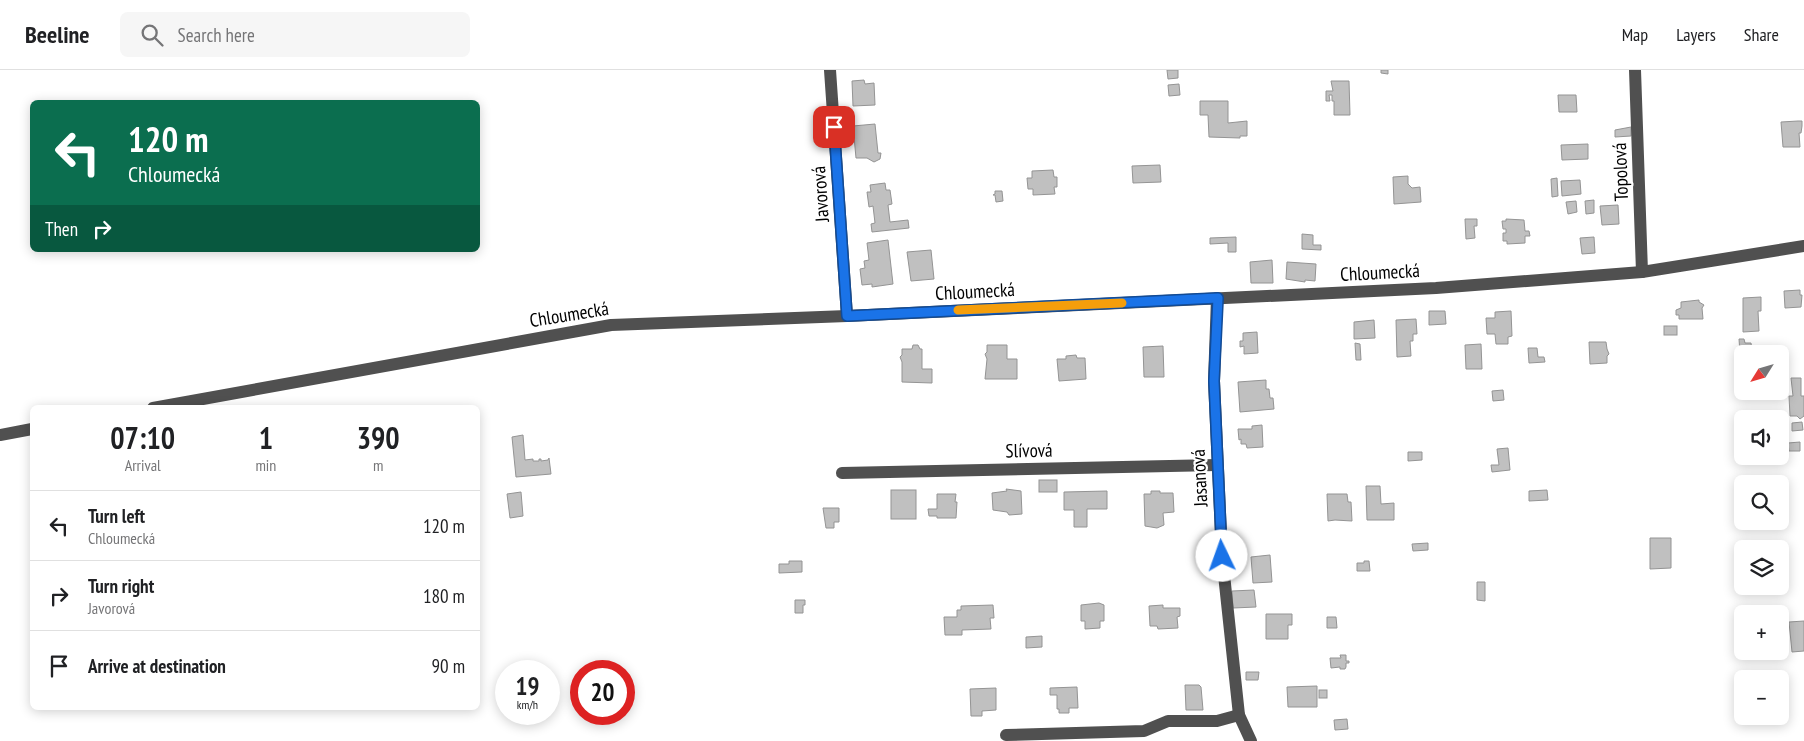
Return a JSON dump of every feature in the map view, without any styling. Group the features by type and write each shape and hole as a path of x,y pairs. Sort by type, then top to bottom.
{"street":[{"name":"Javorová","path":"830,70 847,316"},
{"name":"Topolová","path":"1635,70 1642,272"},
{"name":"Chloumecká","path":"170,405 611,325 847,316 1436,288 1642,272 1804,246"},
{"name":"Jasanová","path":"1218,298 1214,381 1222,556 1239,715 1251,741"},
{"path":"0,435 30,429"},
{"name":"Slívová","path":"842,473 1217,465"},
{"path":"1006,735 1086,737 1144,731 1168,721 1217,721 1239,715"}],"building":[{"path":"1167,70 1178,70 1178,78 1168,79"},
{"path":"1381,70 1388,70 1388,74 1381,73"},
{"path":"864,80 865,84 874,83 875,105 853,106 852,81"},
{"path":"1331,81 1349,81 1350,115 1334,115 1332,95 1329,95 1330,101 1326,101 1326,91 1333,91"},
{"path":"1179,84 1180,95 1169,96 1168,85"},
{"path":"1558,95 1576,95 1577,112 1559,112"},
{"path":"1200,101 1228,101 1228,123 1247,121 1247,136 1240,136 1240,138 1209,137 1208,115 1200,115"},
{"path":"1802,121 1801,133 1799,133 1800,147 1783,147 1781,122"},
{"path":"875,124 878,153 881,153 880,159 874,162 867,158 856,158 853,126"},
{"path":"1631,127 1631,136 1615,137 1615,130"},
{"path":"1588,144 1588,159 1562,160 1561,145"},
{"path":"1160,165 1161,182 1133,183 1132,166"},
{"path":"1053,170 1054,177 1057,177 1057,187 1054,187 1055,194 1033,195 1033,189 1028,189 1027,178 1032,178 1032,171"},
{"path":"1408,176 1408,184 1412,188 1420,187 1421,202 1394,204 1393,177"},
{"path":"1557,178 1558,196 1552,197 1551,179"},
{"path":"1580,180 1581,194 1562,196 1561,181"},
{"path":"885,183 886,190 890,190 892,204 888,205 890,222 908,220 909,228 872,232 871,224 875,223 873,206 869,207 867,192 871,192 870,185"},
{"path":"995,191 1002,191 1003,201 996,202 995,195 993,195"},
{"path":"1594,200 1594,213 1586,214 1585,201"},
{"path":"1576,201 1577,212 1568,214 1566,202"},
{"path":"1618,205 1619,224 1602,225 1600,206"},
{"path":"1465,219 1477,219 1477,226 1474,226 1475,238 1466,239"},
{"path":"1506,219 1524,220 1525,231 1529,231 1530,236 1525,236 1525,243 1507,244 1507,241 1503,241 1503,233 1506,233 1506,229 1503,229 1502,221 1506,221"},
{"path":"1302,234 1313,235 1313,245 1321,245 1321,250 1302,249"},
{"path":"1236,237 1236,252 1228,252 1228,243 1210,244 1210,238"},
{"path":"1594,237 1595,253 1582,254 1580,238"},
{"path":"888,240 893,284 872,287 872,284 862,285 860,269 865,268 864,261 869,260 867,243"},
{"path":"931,250 934,279 911,281 907,252"},
{"path":"1272,260 1273,283 1251,283 1250,262"},
{"path":"1287,262 1316,264 1315,281 1305,280 1305,282 1286,279"},
{"path":"1800,290 1800,295 1802,295 1801,307 1785,308 1784,291"},
{"path":"1761,297 1761,311 1758,311 1759,331 1743,332 1743,298"},
{"path":"1699,300 1704,305 1702,308 1703,319 1679,319 1679,315 1676,315 1676,310 1681,308 1681,302"},
{"path":"1429,311 1445,311 1446,324 1429,325"},
{"path":"1511,311 1512,336 1508,337 1508,344 1496,344 1495,334 1487,334 1486,318 1495,318 1495,312"},
{"path":"1416,319 1417,334 1413,334 1413,341 1410,341 1411,356 1397,357 1396,320"},
{"path":"1374,320 1375,338 1354,339 1354,322"},
{"path":"1664,326 1677,326 1677,335 1664,335"},
{"path":"1257,332 1258,353 1244,354 1244,346 1240,347 1240,341 1243,341 1243,333"},
{"path":"1739,339 1744,339 1745,343 1751,343 1751,345 1739,345"},
{"path":"1589,342 1606,342 1609,354 1607,356 1607,363 1590,364"},
{"path":"1355,343 1360,344 1361,360 1356,360"},
{"path":"1481,344 1482,369 1466,369 1465,345"},
{"path":"913,345 918,345 922,349 922,369 932,369 932,383 902,382 902,362 900,357 902,349 912,349"},
{"path":"987,345 1007,345 1007,359 1017,359 1017,379 985,379"},
{"path":"1163,346 1164,377 1144,377 1143,347"},
{"path":"1528,348 1537,348 1538,357 1544,357 1545,362 1529,363"},
{"path":"1076,355 1077,358 1085,358 1086,379 1059,381 1057,359 1066,359 1066,356"},
{"path":"1791,378 1801,378 1801,396 1804,396 1804,416 1800,419 1797,416 1790,416 1789,396 1793,396"},
{"path":"1266,380 1266,389 1269,389 1270,398 1273,398 1274,409 1240,412 1238,382"},
{"path":"1503,390 1504,400 1493,401 1492,391"},
{"path":"1802,422 1803,430 1792,431 1792,423"},
{"path":"1262,425 1263,447 1247,448 1246,444 1241,444 1238,429 1252,429 1252,426"},
{"path":"523,435 525,460 533,459 533,461 539,461 541,459 541,461 548,460 549,458 551,474 516,477 512,437"},
{"path":"1800,442 1800,451 1789,451 1789,443"},
{"path":"1508,448 1510,470 1492,472 1491,465 1499,465 1497,449"},
{"path":"1408,452 1422,452 1422,460 1408,461"},
{"path":"1039,480 1057,480 1057,492 1039,492"},
{"path":"1366,486 1380,486 1381,504 1394,503 1394,520 1367,520"},
{"path":"1006,489 1021,491 1022,514 1009,515 1007,512 993,510 992,493 1007,491"},
{"path":"891,490 916,490 916,519 891,519"},
{"path":"1547,490 1548,500 1529,501 1529,491"},
{"path":"1107,491 1107,509 1087,509 1087,527 1074,527 1074,510 1064,510 1064,492"},
{"path":"1151,491 1173,493 1174,512 1163,513 1164,525 1157,528 1145,526 1144,494 1151,494"},
{"path":"521,492 523,516 510,518 507,494"},
{"path":"937,494 956,494 956,518 929,516 928,509 937,509"},
{"path":"1327,494 1347,494 1348,502 1351,502 1352,521 1328,521"},
{"path":"823,508 839,508 839,522 834,522 834,528 826,528"},
{"path":"1650,538 1671,538 1671,568 1650,569"},
{"path":"1428,543 1428,550 1413,551 1412,544"},
{"path":"1270,555 1272,582 1253,583 1251,557"},
{"path":"789,561 802,561 802,572 779,573 779,564 789,564"},
{"path":"1364,561 1369,561 1370,571 1357,571 1357,563 1364,563"},
{"path":"1477,582 1485,582 1485,601 1477,600"},
{"path":"1254,590 1256,607 1233,608 1232,591"},
{"path":"795,600 805,600 803,613 795,613"},
{"path":"1099,603 1104,605 1104,621 1100,621 1100,628 1085,629 1085,621 1081,621 1081,605"},
{"path":"993,605 994,618 990,618 991,629 962,630 962,635 945,635 944,617 957,617 957,610 961,610 961,606"},
{"path":"1163,605 1163,608 1180,608 1180,616 1177,617 1178,628 1158,629 1157,626 1150,626 1149,606"},
{"path":"1266,614 1292,614 1292,625 1288,625 1288,639 1266,639"},
{"path":"1327,617 1336,617 1337,628 1327,628"},
{"path":"1804,621 1804,651 1792,652 1789,622"},
{"path":"1042,636 1042,647 1026,648 1026,637"},
{"path":"1340,655 1346,655 1346,661 1349,661 1349,663 1346,663 1345,669 1340,669 1340,667 1331,668 1330,658 1341,658"},
{"path":"1246,672 1259,672 1258,680 1246,680"},
{"path":"1185,685 1199,685 1201,687 1203,710 1186,710"},
{"path":"1317,686 1317,707 1288,707 1287,687"},
{"path":"1077,687 1078,708 1069,708 1069,713 1059,713 1059,709 1057,709 1057,695 1050,695 1050,688"},
{"path":"996,688 996,710 982,711 982,716 971,716 970,689"},
{"path":"1319,690 1327,690 1327,698 1319,698"},
{"path":"1347,719 1348,729 1335,730 1334,720"}],"slow traffic":[{"path":"958,310 1122,303"}],"route":[{"path":"834,127 847,316 1218,298 1214,381 1222,556"}]}
